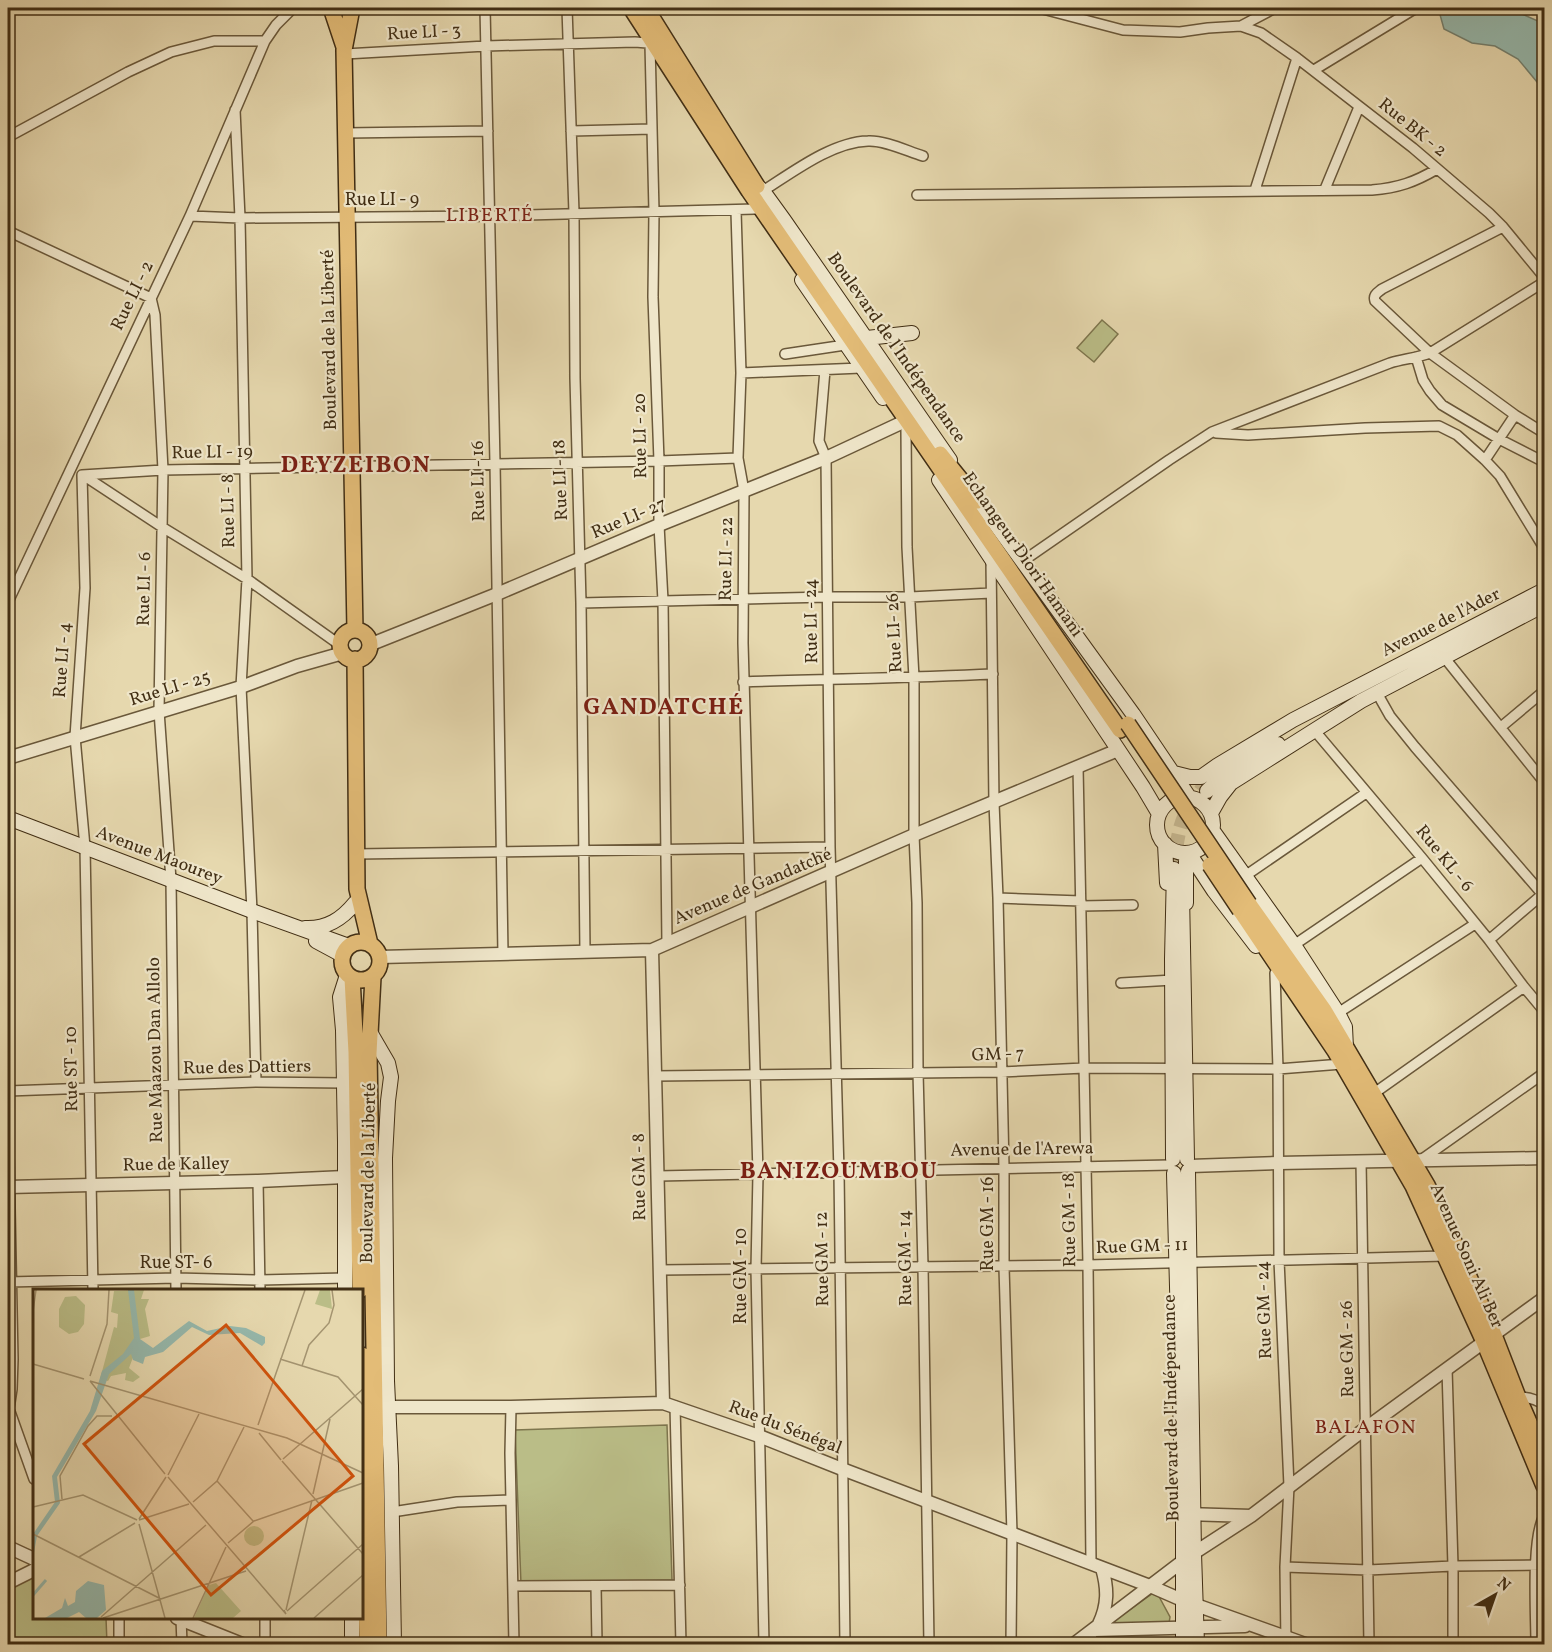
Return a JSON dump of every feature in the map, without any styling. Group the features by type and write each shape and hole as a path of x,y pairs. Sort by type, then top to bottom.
{"main road":[{"name":"Boulevard de la Liberté","path":"331,8 344,52"},
{"name":"Boulevard de la Liberté","path":"352,8 344,52 355,630"},
{"name":"Boulevard de l'Indépendance","path":"631,8 653,46 756,190 867,338 978,501 1133,714 1189,797"},
{"name":"Boulevard de l'Indépendance","path":"646,8 774,221"},
{"name":"Boulevard de l'Indépendance","path":"756,190 755,209 845,345 904,427 1159,814"},
{"name":"Echangeur Diori Hamani","path":"774,221 1124,727 1245,907"},
{"path":"867,338 912,333"},
{"name":"Echangeur Diori Hamani","path":"931,450 985,537 1124,727"},
{"path":"931,450 978,501"},
{"path":"985,537 1015,594"},
{"name":"Avenue de l'Ader","path":"1204,785 1226,768 1328,708 1353,689 1545,590"},
{"name":"Avenue de l'Ader","path":"1211,813 1220,797 1232,783 1361,701 1545,605"},
{"path":"355,630 367,636 369,645 367,653 359,658 346,652 343,636 355,630"},
{"name":"Boulevard de la Liberté","path":"346,652 356,854 356,896 347,960 356,1052 360,1289"},
{"name":"Avenue de l'Ader","path":"1189,797 1194,784 1204,785 1218,780 1341,706 1361,701"},
{"path":"1174,773 1190,777 1204,785"},
{"path":"1189,797 1198,800 1211,813 1214,822 1213,831 1202,848 1187,853 1172,849 1160,837 1159,814 1171,800 1189,797"},
{"name":"Avenue Maourey","path":"8,818 297,927 347,960"},
{"name":"Avenue Soni Ali Ber","path":"1213,831 1294,945 1338,1013 1345,1027 1341,1055"},
{"name":"Boulevard de l'Indépendance","path":"1165,844 1178,962"},
{"name":"Boulevard de l'Indépendance","path":"1179,1069 1173,980 1178,962 1186,895 1187,853"},
{"name":"Avenue Soni Ali Ber","path":"1187,853 1275,973 1316,1037 1323,1045 1341,1055 1373,1094 1411,1161 1449,1230 1545,1486"},
{"name":"Boulevard de l'Indépendance","path":"1178,870 1180,1166 1188,1514 1188,1557 1182,1600 1183,1644"},
{"path":"1186,895 1214,891"},
{"name":"Boulevard de la Liberté","path":"356,896 370,944"},
{"path":"297,927 322,927 340,919 356,896"},
{"name":"Avenue Soni Ali Ber","path":"1245,907 1411,1161 1413,1186 1445,1256 1489,1338 1545,1456"},
{"path":"364,942 378,951 380,957 379,968 373,977 362,981 347,960 364,942"},
{"name":"Boulevard de la Liberté","path":"345,1284 343,1030 335,1018 332,1004 334,987 347,960"},
{"name":"Boulevard de la Liberté","path":"373,977 369,1085 379,1644"},
{"name":"Boulevard de la Liberté","path":"370,1032 388,1063 391,1077 385,1158 394,1644"},
{"path":"363,1413 367,1644"},
{"name":"Boulevard de l'Indépendance","path":"1188,1557 1196,1605 1197,1644"},
{"path":"352,1619 352,1644"}],"street":[{"name":"Rue LI - 2","path":"8,602 190,216 265,41 276,24 293,8"},
{"name":"Rue LI - 16","path":"485,8 503,954"},
{"name":"Rue LI - 18","path":"567,8 574,213 585,951"},
{"path":"1039,8 1123,30 1180,32 1241,26 1275,8"},
{"path":"1314,70 1416,8"},
{"name":"Rue BK - 2","path":"1241,26 1261,33 1314,70 1413,148 1489,213 1545,277"},
{"path":"8,137 117,77 171,52 214,40 265,41"},
{"name":"Rue LI - 3","path":"344,52 635,42 653,46"},
{"name":"Rue LI - 20","path":"653,46 653,297 663,601 667,943"},
{"path":"1255,190 1297,58"},
{"path":"1324,189 1359,107"},
{"name":"Rue LI - 8","path":"236,110 247,579 241,687 252,911 256,1082"},
{"path":"571,131 652,129"},
{"path":"346,133 488,131"},
{"path":"756,190 842,145 868,141 878,142 922,156"},
{"path":"917,195 1372,190 1398,187 1437,169"},
{"name":"Rue LI - 9","path":"190,216 240,218 490,216 755,209"},
{"name":"Rue LI - 22","path":"736,211 741,374 738,458 744,490 743,682 750,908"},
{"path":"1503,227 1382,289 1374,297 1375,302 1430,352 1515,415 1545,433"},
{"path":"8,231 151,298"},
{"path":"1023,561 1212,432 1390,363 1430,352 1545,282"},
{"name":"Rue LI - 6","path":"151,298 156,315 163,470 159,711 171,880"},
{"path":"785,354 845,345"},
{"path":"1416,357 1423,380 1442,405 1499,439 1545,462"},
{"path":"741,374 861,368"},
{"name":"Rue LI - 24","path":"825,370 819,441 826,458 832,873"},
{"path":"1485,460 1515,415"},
{"path":"1212,432 1248,435 1433,425 1452,432 1485,460 1504,481 1545,548"},
{"name":"Rue LI- 27","path":"369,645 580,560 744,490 904,427"},
{"name":"Rue LI- 26","path":"904,427 914,678 914,836"},
{"name":"Rue LI - 19","path":"82,475 163,470 738,458"},
{"path":"72,465 82,475 247,579 346,652"},
{"name":"Rue LI - 4","path":"82,475 85,588 75,737 85,847"},
{"name":"Rue GM - 16","path":"991,558 994,803 1012,1534 1011,1644"},
{"path":"581,603 910,597 991,593"},
{"name":"Rue LI - 25","path":"8,758 241,687 297,666 346,652"},
{"path":"1444,657 1545,782"},
{"path":"743,682 993,674"},
{"path":"1501,728 1545,691"},
{"path":"1377,693 1390,716 1415,747 1544,894 1488,940"},
{"name":"Rue KL - 6","path":"1315,731 1422,858 1545,1011"},
{"name":"Avenue de Gandatché","path":"380,957 652,950 1118,750"},
{"name":"Rue GM - 18","path":"1078,767 1088,1266 1097,1566"},
{"path":"1245,876 1366,793"},
{"name":"Rue GM - 14","path":"914,836 917,903 928,1644"},
{"name":"Rue ST - 10","path":"85,847 93,1285"},
{"path":"356,854 830,847"},
{"path":"1294,945 1422,858"},
{"name":"Rue GM - 12","path":"832,873 839,1172 845,1644"},
{"name":"Rue Maazou Dan Allolo","path":"171,880 176,1289"},
{"path":"998,898 1133,905"},
{"name":"Rue GM - 10","path":"750,908 758,1174 756,1269 764,1644"},
{"path":"1338,1013 1475,924"},
{"name":"Rue GM - 8","path":"652,950 660,1270 680,1585 681,1644"},
{"name":"Rue GM - 24","path":"1275,973 1280,1260 1289,1486 1285,1567 1286,1641"},
{"path":"1121,983 1173,980"},
{"path":"1373,1094 1524,987"},
{"name":"GM - 7","path":"655,1076 1001,1072 1084,1068 1278,1068 1341,1055"},
{"path":"1411,1161 1545,1073"},
{"name":"Rue des Dattiers","path":"8,1091 256,1082 344,1083"},
{"path":"8,1107 13,1359 12,1389 8,1408 33,1476"},
{"name":"Avenue de l'Arewa","path":"658,1176 1545,1158"},
{"name":"Rue GM - 26","path":"1361,1161 1369,1644"},
{"name":"Rue de Kalley","path":"8,1187 345,1178"},
{"path":"258,1181 260,1289"},
{"name":"Rue GM - 11","path":"660,1270 1088,1266 1445,1256"},
{"name":"Rue ST- 6","path":"10,1282 93,1285 176,1278 345,1284"},
{"path":"1074,1644 1094,1633 1188,1557 1251,1516 1366,1428 1545,1298"},
{"path":"1447,1369 1454,1644"},
{"path":"1518,1397 1535,1399 1545,1405"},
{"name":"Rue du Sénégal","path":"388,1407 669,1404 759,1436 842,1470 1150,1586 1254,1626 1286,1641 1305,1644"},
{"path":"511,1407 514,1644"},
{"path":"392,1512 457,1502 511,1500"},
{"path":"1188,1514 1251,1516"},
{"path":"1536,1644 1540,1565 1538,1534 1541,1521 1545,1516"},
{"path":"8,1547 33,1559"},
{"path":"1285,1567 1368,1570 1540,1565"},
{"path":"1094,1633 1106,1606 1107,1593 1106,1581 1097,1566"},
{"path":"8,1582 33,1570"},
{"path":"513,1586 680,1585"},
{"path":"596,1586 597,1644"},
{"path":"118,1644 119,1619"},
{"path":"180,1619 182,1644"},
{"path":"182,1619 242,1644"},
{"path":"265,1619 265,1644"},
{"path":"1094,1633 1254,1626"}],"green space":[{"path":"1102,320 1118,334 1094,362 1077,348"},
{"path":"667,1425 672,1580 521,1584 515,1430"},
{"path":"33,1576 33,1619 106,1619 107,1644 8,1644 8,1589"},
{"path":"1156,1591 1170,1617 1169,1623 1114,1623 1114,1621"}],"water":[{"path":"1435,8 1486,8 1492,11 1522,14 1544,22 1544,88 1518,59 1495,46 1472,43 1444,29 1439,11"}],"tunnel":[{"path":"1174,869 1184,816 1203,787"}],"district":[{"name":"LIBERTÉ","path":"490,216"},
{"name":"DEYZEIBON","path":"356,466"},
{"name":"GANDATCHÉ","path":"664,708"},
{"name":"BANIZOUMBOU","path":"839,1172"},
{"name":"BALAFON","path":"1366,1428"}]}
